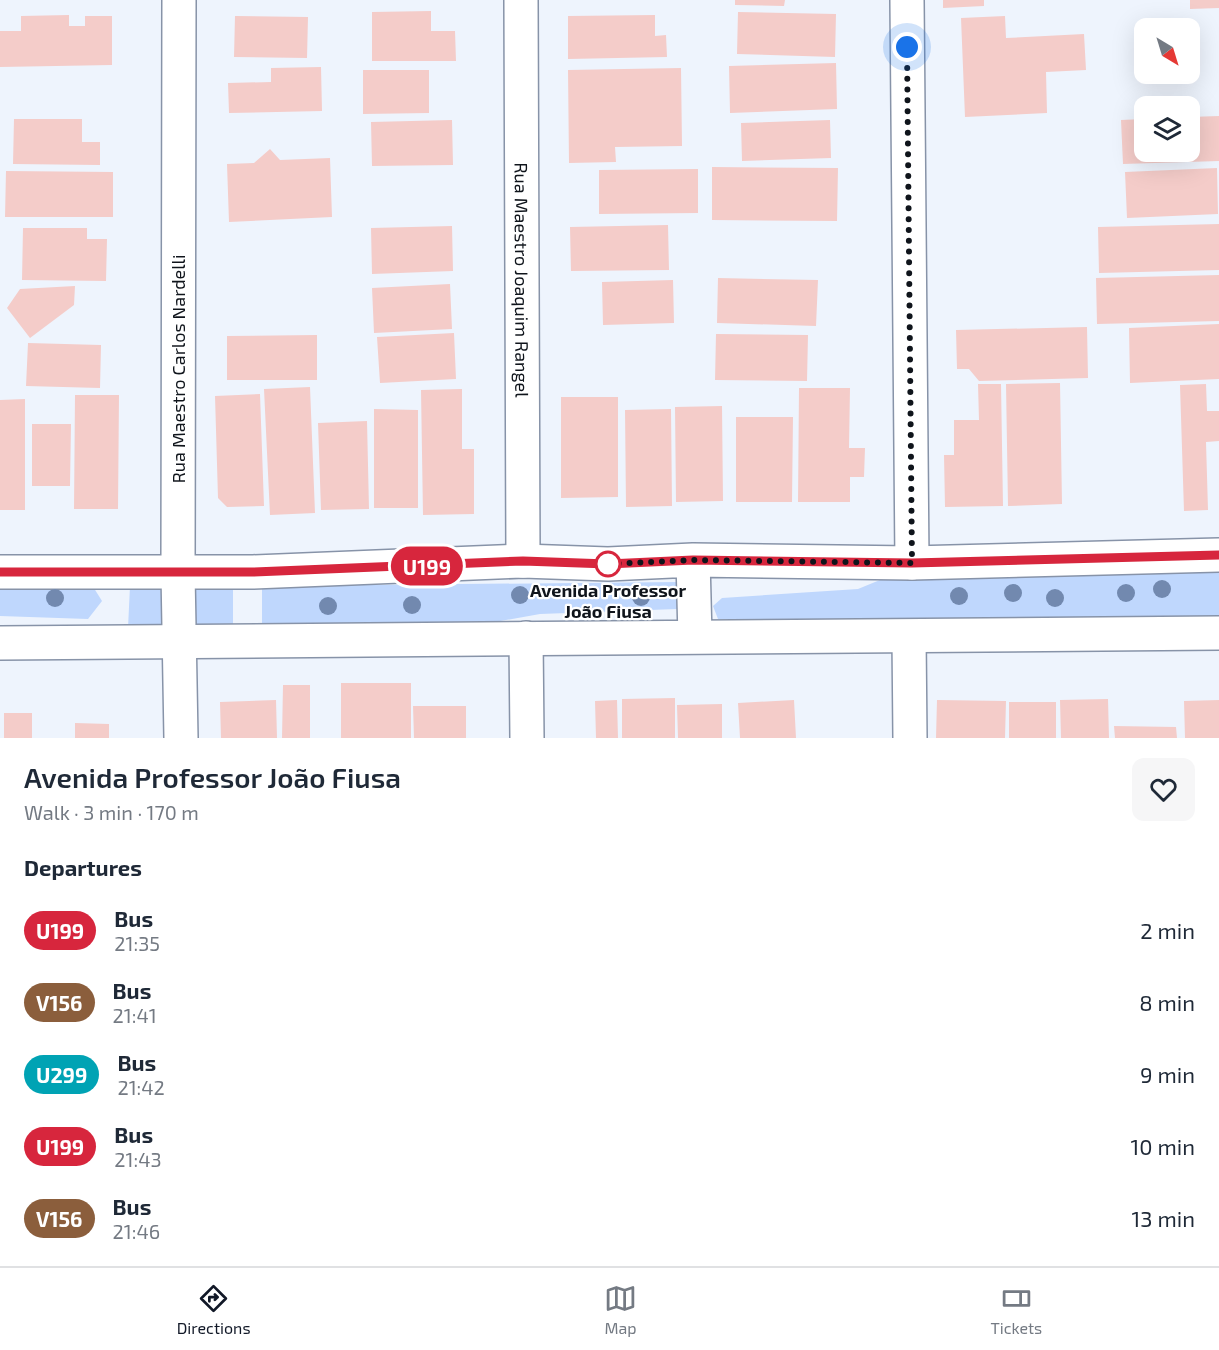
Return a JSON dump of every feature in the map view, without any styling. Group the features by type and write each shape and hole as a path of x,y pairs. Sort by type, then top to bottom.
{"main road":[{"name":"Rua Maestro Carlos Nardelli","path":"179,0 178,573 181,738"},
{"name":"Rua Maestro Joaquim Rangel","path":"521,0 523,561"},
{"path":"907,0 912,563"},
{"path":"0,572 253,572 523,561 608,564 693,560 912,563 1219,555"},
{"path":"693,560 695,637"},
{"path":"0,643 1219,633"},
{"path":"909,637 910,738"},
{"path":"526,638 527,738"}],"shaded area":[{"path":"897,573 1219,573 1219,619 718,619 713,606 722,598 858,589"},
{"path":"678,582 688,594 677,609 540,614 489,623 262,625 262,586"},
{"path":"0,584 92,585 102,601 88,619 0,616"},
{"path":"130,586 163,587 165,628 128,628"},
{"path":"195,587 233,588 233,624 192,625"}],"building":[{"path":"735,0 785,0 784,6 735,5"},
{"path":"943,0 984,0 984,6 943,8"},
{"path":"1190,0 1219,0 1219,8 1190,9"},
{"path":"431,11 431,31 455,31 456,61 372,61 372,12"},
{"path":"738,12 836,14 835,57 737,54"},
{"path":"69,15 69,26 85,26 85,16 112,16 112,65 0,67 0,31 21,31 21,16"},
{"path":"655,15 655,36 666,35 667,57 568,59 568,16"},
{"path":"235,16 308,17 307,58 234,57"},
{"path":"1005,16 1006,38 1084,34 1086,70 1046,72 1047,113 965,117 961,18"},
{"path":"836,63 837,109 730,113 729,66"},
{"path":"321,67 322,111 229,113 228,83 271,82 271,68"},
{"path":"681,68 682,146 615,147 616,162 569,163 568,70"},
{"path":"363,70 429,70 429,113 363,114"},
{"path":"1219,116 1219,161 1200,162 1200,117"},
{"path":"14,119 82,119 82,142 100,142 100,165 13,164"},
{"path":"1134,119 1134,162 1187,162 1123,164 1121,120"},
{"path":"452,120 453,165 372,166 371,122"},
{"path":"830,120 831,158 742,161 741,123"},
{"path":"270,149 280,160 330,158 332,217 229,222 227,164 254,163"},
{"path":"712,167 838,168 837,221 712,220"},
{"path":"1217,168 1218,214 1127,218 1125,172"},
{"path":"698,169 698,213 599,214 599,170"},
{"path":"6,171 113,172 113,217 5,217"},
{"path":"1219,224 1219,270 1099,273 1098,227"},
{"path":"668,225 669,270 571,271 570,227"},
{"path":"452,226 453,271 372,274 371,228"},
{"path":"23,228 87,228 87,239 107,239 106,281 22,280"},
{"path":"1219,275 1219,321 1097,324 1096,278"},
{"path":"718,278 818,280 816,326 717,323"},
{"path":"673,280 674,323 603,325 602,282"},
{"path":"450,284 452,329 374,333 372,288"},
{"path":"75,286 74,305 30,338 7,308 20,289"},
{"path":"1219,324 1219,379 1130,383 1129,328"},
{"path":"1087,327 1088,378 979,381 969,369 957,369 956,330"},
{"path":"454,333 456,379 380,383 377,337"},
{"path":"716,334 808,335 807,381 715,380"},
{"path":"317,335 317,380 227,380 227,336"},
{"path":"28,343 101,345 100,388 26,386"},
{"path":"1060,383 1062,504 1008,506 1006,384"},
{"path":"978,384 1001,384 1003,506 945,507 944,455 954,455 954,420 979,420"},
{"path":"1206,384 1207,411 1219,411 1219,441 1206,442 1208,510 1184,511 1180,385"},
{"path":"310,387 315,513 270,515 264,389"},
{"path":"799,388 850,388 849,448 865,448 864,477 850,477 850,502 798,502"},
{"path":"462,389 462,449 474,449 474,514 423,515 421,390"},
{"path":"260,394 264,506 227,507 218,498 215,396"},
{"path":"75,395 119,395 118,509 74,509"},
{"path":"561,397 618,397 618,497 561,498"},
{"path":"25,399 25,510 0,510 0,400"},
{"path":"722,406 723,501 676,502 675,407"},
{"path":"374,409 418,410 418,508 374,508"},
{"path":"671,409 672,506 626,507 625,410"},
{"path":"736,417 793,417 792,502 736,502"},
{"path":"367,421 369,509 321,510 318,423"},
{"path":"32,424 71,424 70,486 32,486"},
{"path":"341,683 411,683 411,738 341,738"},
{"path":"283,685 310,685 310,738 282,738"},
{"path":"675,698 675,738 622,738 622,699"},
{"path":"1108,699 1109,738 1061,738 1060,700"},
{"path":"276,700 277,738 221,738 220,702"},
{"path":"617,700 618,738 596,738 595,701"},
{"path":"794,700 796,738 740,738 738,703"},
{"path":"937,700 1006,701 1005,738 936,738"},
{"path":"1219,700 1219,738 1185,738 1184,701"},
{"path":"1009,702 1056,702 1056,738 1009,738"},
{"path":"722,704 722,738 678,738 677,705"},
{"path":"413,706 466,706 466,738 414,738"},
{"path":"4,713 32,713 32,738 4,738"},
{"path":"75,723 109,724 109,738 75,738"},
{"path":"1114,726 1176,727 1177,738 1115,738"}],"bus line":[{"name":"U199","path":"0,572 253,572 523,561 608,564 693,560 912,563 1219,555"}],"place":[{"name":"Avenida Professor João Fiusa","path":"608,564"}],"route":[{"path":"608,564 693,560 912,563 907,47"}]}
